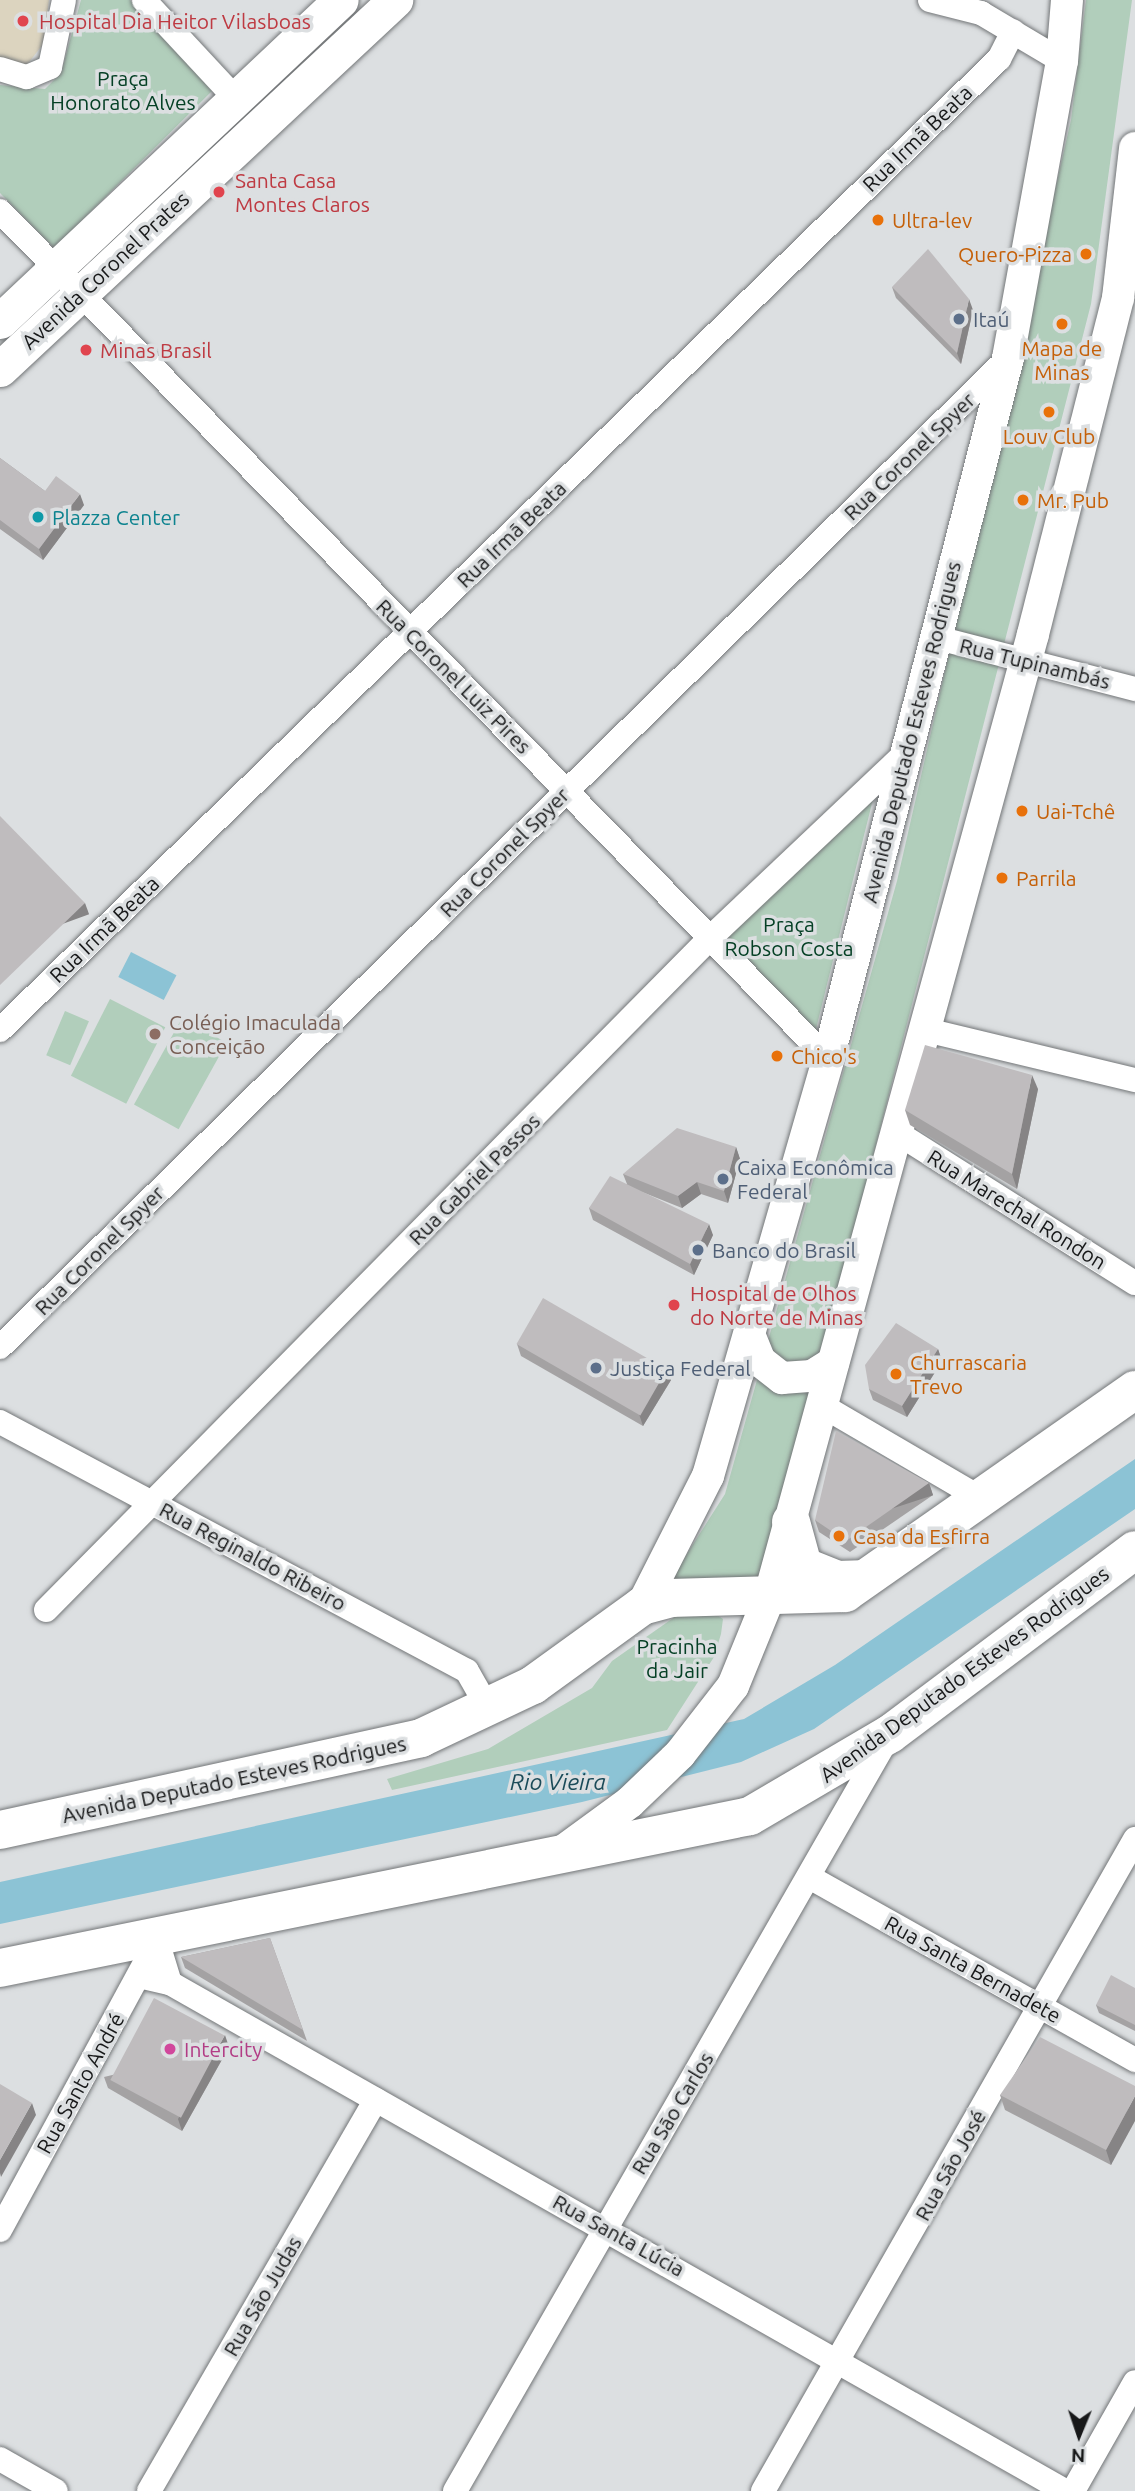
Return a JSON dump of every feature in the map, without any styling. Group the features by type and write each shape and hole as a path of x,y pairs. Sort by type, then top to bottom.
{"main road":[{"name":"Avenida Coronel Prates","path":"0,321 341,0"},
{"name":"Avenida Coronel Prates","path":"0,369 395,0"},
{"name":"Avenida Deputado Esteves Rodrigues","path":"0,1830 355,1755 421,1738 533,1685 642,1606 671,1598 833,1597 870,1579 1135,1390"},
{"path":"791,1522 803,1566 837,1580 870,1579"},
{"name":"Avenida Deputado Esteves Rodrigues","path":"0,1968 155,1934 550,1861 750,1816 890,1734 1127,1565"}],"street":[{"path":"0,69 27,77 50,67 64,0"},
{"path":"145,0 236,99"},
{"path":"930,0 981,13 1062,61"},
{"name":"Avenida Deputado Esteves Rodrigues","path":"642,1606 708,1476 751,1339 828,1059 934,637 1008,358 1062,61 1067,0"},
{"name":"Rua Irmã Beata","path":"0,1030 999,59 1013,31"},
{"name":"Avenida Deputado Esteves Rodrigues","path":"550,1861 630,1802 680,1754 733,1686 769,1598 821,1405 899,1135 1126,300 1135,148"},
{"name":"Rua Coronel Luiz Pires","path":"0,211 828,1059"},
{"name":"Rua Coronel Spyer","path":"0,1347 1008,358"},
{"name":"Rua Tupinambás","path":"934,637 1135,689"},
{"name":"Rua Gabriel Passos","path":"46,1610 709,939 905,753"},
{"path":"926,1030 1135,1080"},
{"name":"Rua Marechal Rondon","path":"899,1135 1135,1283"},
{"path":"751,1339 760,1361 782,1378 812,1376 833,1363"},
{"path":"821,1405 982,1499"},
{"name":"Rua Reginaldo Ribeiro","path":"0,1422 467,1671 488,1708"},
{"name":"Rua São Carlos","path":"455,2491 606,2226 811,1878 890,1734"},
{"name":"Rua São José","path":"763,2491 1135,1839"},
{"name":"Rua Santa Bernadete","path":"811,1878 1135,2060"},
{"path":"155,1934 170,1983"},
{"name":"Rua Santo André","path":"0,2230 139,1976 155,1934"},
{"name":"Rua Santa Lúcia","path":"139,1976 170,1983 606,2226 1065,2491"},
{"name":"Rua São Judas","path":"149,2491 376,2100"},
{"path":"1073,2491 1135,2382"},
{"path":"0,2459 56,2491"}],"shaded area":[{"name":"Hospital Dia Heitor Vilasboas","path":"0,0 49,0 44,43 26,66 0,59"}],"green space":[{"name":"Praça Honorato Alves","path":"81,0 130,0 212,91 54,248 0,193 0,85 45,89 61,73"},
{"path":"1086,0 1132,0 1091,304 832,1317 756,1585 662,1593 725,1494 897,881 1071,120"},
{"name":"Praça Robson Costa","path":"874,795 815,1033 719,935"},
{"path":"110,999 165,1027 126,1104 71,1076"},
{"path":"65,1011 89,1021 70,1065 46,1055"},
{"path":"182,1018 227,1043 179,1129 134,1105"},
{"name":"Pracinha da Jair","path":"686,1609 708,1609 723,1619 721,1634 714,1657 667,1730 392,1790 387,1779 488,1749 592,1688 612,1661"}],"water":[{"path":"131,952 176,975 164,1000 118,977"},
{"name":"Rio Vieira","path":"1135,1459 1135,1509 814,1729 741,1762 582,1802 0,1924 0,1882 744,1719 835,1665"}],"building":[{"path":"928,249 969,299 957,353 892,287"},
{"name":"Plazza Center","path":"0,458 45,491 56,476 80,494 39,549 0,520"},
{"path":"0,816 85,903 0,985"},
{"path":"925,1045 1032,1075 1012,1174 905,1110"},
{"path":"677,1128 736,1147 724,1191 697,1182 678,1196 623,1174"},
{"path":"610,1176 709,1224 690,1264 589,1208"},
{"name":"Justiça Federal","path":"543,1298 667,1370 640,1415 516,1344"},
{"path":"896,1323 938,1349 902,1406 869,1389 865,1365"},
{"path":"836,1431 929,1483 846,1541 815,1520"},
{"path":"270,1938 303,2030 181,1957"},
{"path":"1111,1975 1135,1988 1135,2025 1096,2005"},
{"path":"154,1998 225,2036 181,2118 110,2080"},
{"path":"1040,2037 1135,2086 1135,2096 1106,2150 1000,2095"},
{"path":"0,2084 32,2103 0,2160"}],"place":[{"name":"Hospital Dia Heitor Vilasboas","path":"23,21"},
{"name":"Santa Casa Montes Claros","path":"219,192"},
{"name":"Ultra-lev","path":"878,220"},
{"name":"Quero-Pizza","path":"1086,254"},
{"name":"Itaú","path":"959,319"},
{"name":"Mapa de Minas","path":"1062,324"},
{"name":"Minas Brasil","path":"86,350"},
{"name":"Louv Club","path":"1049,412"},
{"name":"Mr. Pub","path":"1023,500"},
{"name":"Plazza Center","path":"38,517"},
{"name":"Uai-Tchê","path":"1022,811"},
{"name":"Parrila","path":"1002,878"},
{"name":"Colégio Imaculada Conceição","path":"155,1034"},
{"name":"Chico's","path":"777,1056"},
{"name":"Caixa Econômica Federal","path":"723,1179"},
{"name":"Banco do Brasil","path":"698,1250"},
{"name":"Hospital de Olhos do Norte de Minas","path":"674,1305"},
{"name":"Justiça Federal","path":"596,1368"},
{"name":"Churrascaria Trevo","path":"896,1374"},
{"name":"Casa da Esfirra","path":"839,1536"},
{"name":"Intercity","path":"170,2049"}]}
